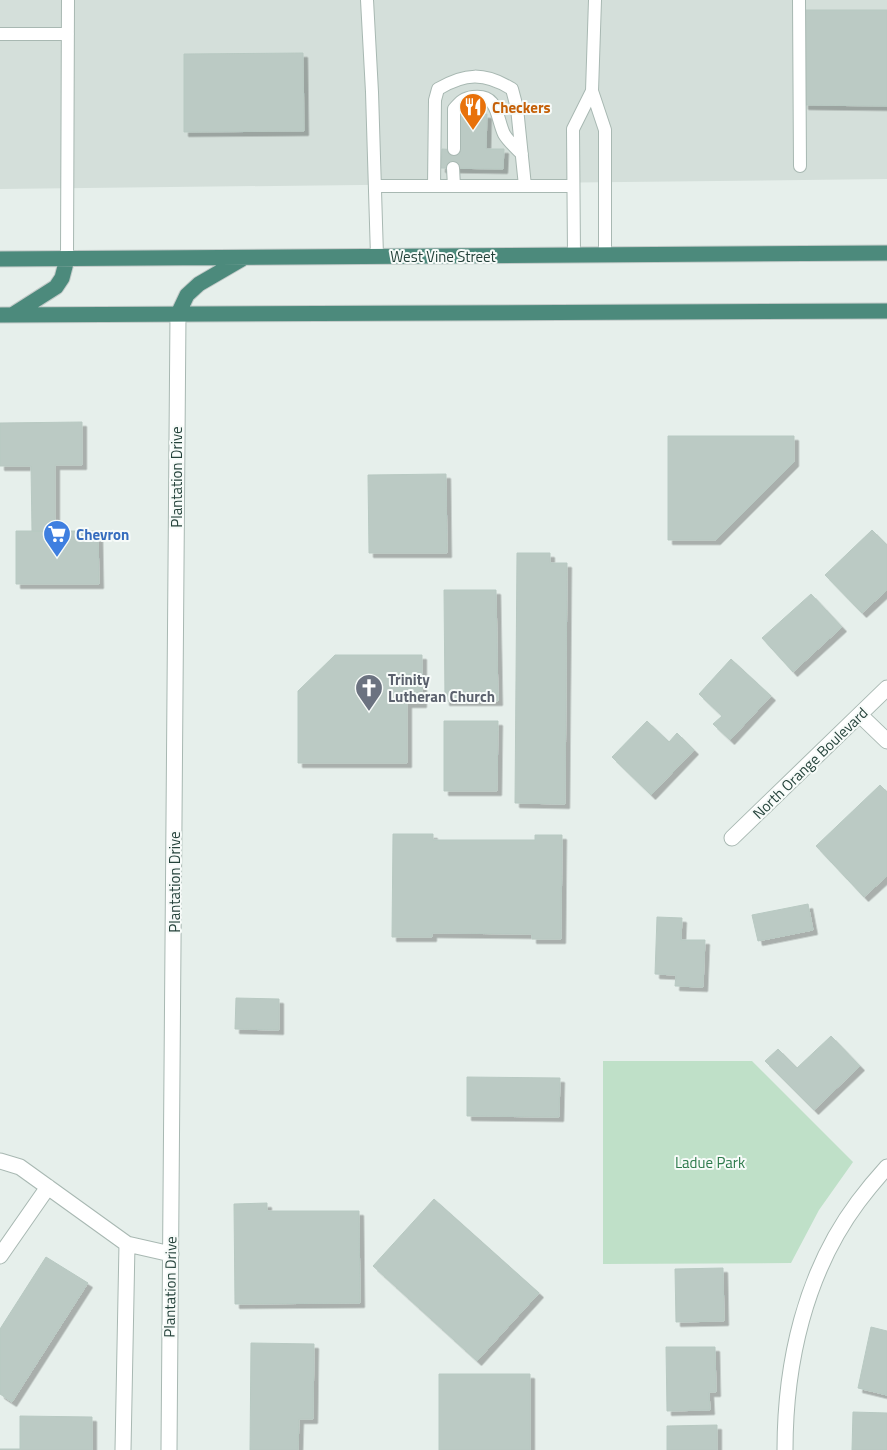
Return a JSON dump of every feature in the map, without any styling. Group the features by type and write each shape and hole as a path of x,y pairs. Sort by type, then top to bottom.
{"highway":[{"name":"West Vine Street","path":"0,259 887,253"},
{"path":"178,314 187,295 199,284 244,258"},
{"path":"6,315 56,287 62,278 67,259"},
{"path":"6,315 887,311"}],"street":[{"name":"Plantation Drive","path":"169,1450 178,314"},
{"name":"North Orange Boulevard","path":"732,838 887,688"},
{"path":"860,715 887,741"},
{"path":"0,1161 20,1167 127,1244 171,1254"},
{"path":"785,1450 785,1424 790,1367 801,1321 816,1278 836,1237 857,1203 887,1167"},
{"path":"0,1256 48,1187"},
{"path":"123,1450 127,1244"}],"lane":[{"path":"67,259 68,0"},
{"path":"367,0 376,186 377,256"},
{"path":"595,0 592,91 605,130 605,255"},
{"path":"799,0 800,166"},
{"path":"0,34 68,34"},
{"path":"434,186 435,100 438,89 453,80 469,77 488,77 512,89 517,108 525,186"},
{"path":"574,255 573,129 592,91"},
{"path":"454,149 454,109 465,98 476,96 485,97 490,100 496,109 505,136 522,154"},
{"path":"454,168 454,186"},
{"path":"376,186 573,186"}],"shaded area":[{"path":"0,0 887,0 887,179 0,189"}],"green space":[{"name":"Ladue Park","path":"603,1061 752,1061 853,1162 819,1210 791,1263 603,1264"}],"building":[{"path":"804,10 887,10 887,106 804,105"},
{"path":"303,53 304,131 184,132 184,54"},
{"name":"Checkers","path":"460,113 487,114 486,149 504,149 503,169 441,168 442,149 460,150"},
{"name":"Chevron","path":"82,422 82,465 55,465 55,531 32,531 31,466 0,466 0,423"},
{"path":"668,436 794,436 794,462 716,540 668,540"},
{"path":"446,474 447,553 369,553 368,475"},
{"path":"872,530 887,545 887,590 862,613 825,575"},
{"name":"Chevron","path":"16,531 98,531 99,584 16,584"},
{"path":"517,553 550,553 550,563 567,563 565,804 515,803"},
{"path":"444,590 496,590 498,701 445,701"},
{"path":"811,594 842,627 793,672 762,638"},
{"path":"335,655 422,655 422,703 407,703 407,763 298,763 298,691"},
{"path":"731,659 771,696 730,740 713,724 722,716 699,694"},
{"path":"444,721 498,721 497,791 444,791"},
{"path":"647,721 669,742 677,733 694,750 651,795 612,757"},
{"path":"880,785 887,792 887,876 864,897 816,846"},
{"path":"393,834 433,834 433,840 535,840 535,835 562,835 561,939 532,939 532,934 432,933 432,937 392,937"},
{"path":"808,904 813,930 758,941 752,915"},
{"path":"657,917 682,918 681,940 705,940 703,987 675,986 676,975 655,974"},
{"path":"236,998 279,999 279,1030 235,1029"},
{"path":"831,1036 860,1066 814,1110 765,1061 778,1049 797,1068"},
{"path":"467,1077 560,1078 559,1117 467,1116"},
{"path":"434,1199 539,1293 477,1361 373,1266"},
{"path":"267,1203 267,1211 359,1211 360,1303 235,1304 234,1204"},
{"path":"46,1257 88,1283 12,1402 0,1394 0,1329"},
{"path":"723,1268 724,1321 676,1322 675,1269"},
{"path":"871,1327 887,1331 887,1395 858,1388"},
{"path":"251,1343 314,1344 313,1419 299,1419 298,1450 250,1450"},
{"path":"666,1347 715,1347 716,1392 709,1392 710,1410 667,1411"},
{"path":"439,1374 530,1374 530,1450 439,1450"},
{"path":"853,1412 887,1413 887,1450 852,1450"},
{"path":"20,1416 92,1417 92,1450 0,1450 20,1449"},
{"path":"717,1425 717,1450 667,1450 667,1426"}],"place":[{"name":"Checkers","path":"473,131"},
{"name":"Chevron","path":"57,558"},
{"name":"Trinity Lutheran Church","path":"369,712"}]}
